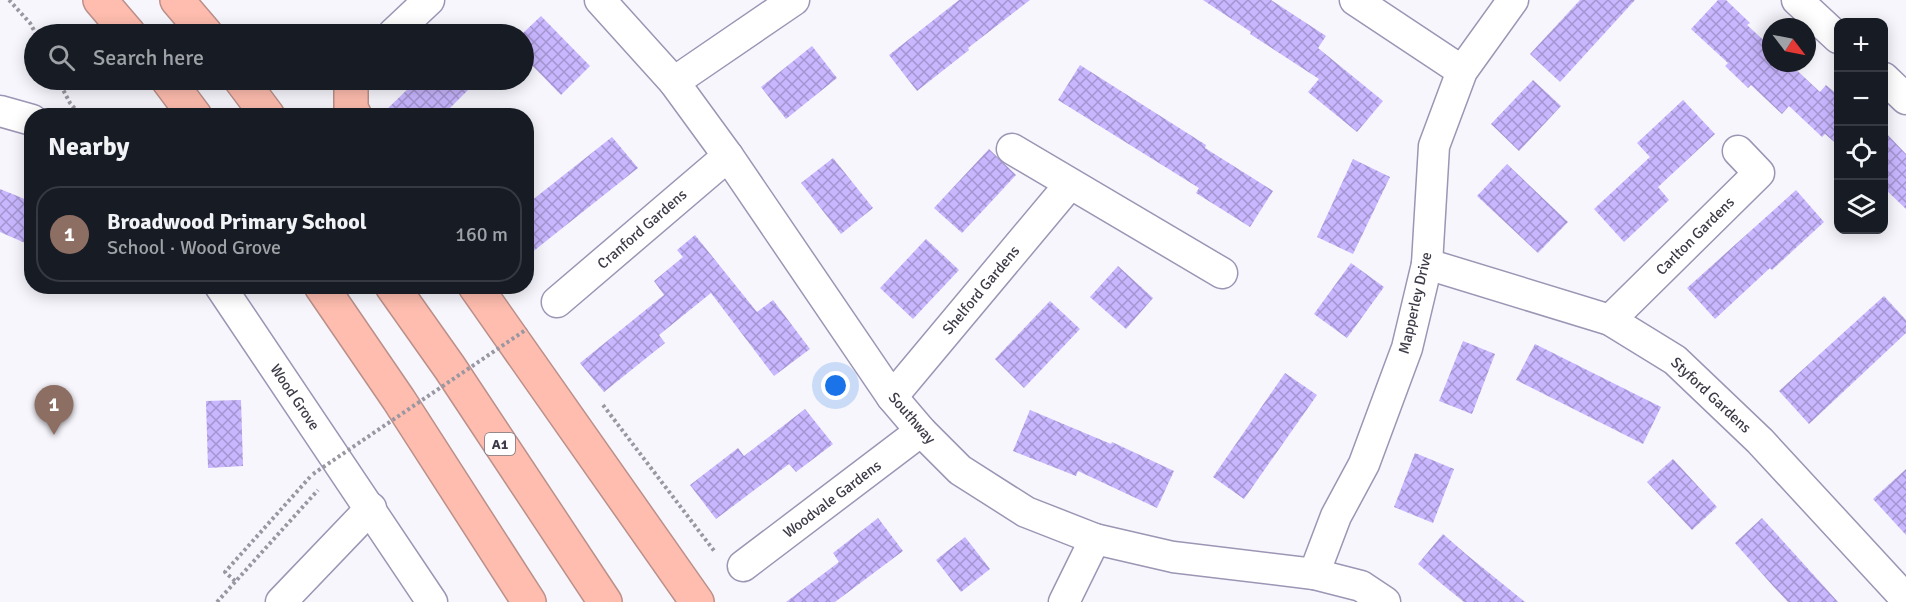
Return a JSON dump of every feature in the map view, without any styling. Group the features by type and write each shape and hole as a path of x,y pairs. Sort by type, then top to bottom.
{"highway":[{"path":"100,0 120,24"},
{"path":"177,0 197,24"},
{"path":"176,90 189,108"},
{"path":"248,90 262,108"},
{"path":"326,294 399,400 530,602"},
{"name":"A1","path":"398,294 450,368 605,602"},
{"path":"481,294 697,602"}],"street":[{"path":"404,24 429,0"},
{"name":"Southway","path":"600,0 674,82 728,156 892,397 921,431 960,470 1026,512 1095,539 1173,557 1314,574 1361,586 1385,602"},
{"path":"674,82 794,0"},
{"path":"1355,0 1462,71"},
{"name":"Mapperley Drive","path":"1314,574 1336,516 1364,464 1407,348 1427,264 1434,146 1462,71 1513,0"},
{"path":"1797,0 1834,33"},
{"path":"1888,82 1906,99"},
{"path":"0,111 24,118"},
{"path":"1012,149 1222,273"},
{"name":"Carlton Gardens","path":"1610,320 1759,173 1738,151"},
{"name":"Cranford Gardens","path":"557,302 728,156"},
{"name":"Shelford Gardens","path":"892,397 1070,184"},
{"name":"Styford Gardens","path":"1427,264 1610,320 1675,360 1760,441 1906,599"},
{"name":"Wood Grove","path":"225,294 432,602"},
{"name":"Woodvale Gardens","path":"731,561 921,431"},
{"path":"281,602 371,508"},
{"path":"1064,602 1095,539"}],"path":[{"path":"9,0 31,24"},
{"path":"63,90 74,108"},
{"path":"236,581 225,572 313,474 527,329"},
{"path":"597,398 731,561"},
{"path":"217,602 319,489 343,468"}],"building":[{"path":"959,0 1030,0 917,91 889,55"},
{"path":"1203,0 1271,0 1326,36 1318,48 1383,101 1357,132 1308,92 1319,79"},
{"path":"1580,0 1635,0 1560,82 1530,54"},
{"path":"1718,0 1726,0 1750,23 1747,25 1762,39 1762,72 1799,72 1820,92 1826,85 1834,92 1834,142 1825,134 1822,137 1789,106 1782,114 1751,85 1748,88 1725,66 1728,63 1691,29"},
{"path":"541,16 590,66 561,95 534,67 533,24"},
{"path":"812,46 837,78 786,119 761,87"},
{"path":"1080,65 1206,145 1205,148 1273,191 1250,227 1196,193 1199,188 1058,100"},
{"path":"1533,80 1561,106 1519,151 1491,124"},
{"path":"407,90 468,90 450,108 388,108"},
{"path":"1683,100 1715,134 1658,187 1669,200 1624,242 1594,209 1650,157 1637,143"},
{"path":"1888,135 1906,154 1906,209 1888,192"},
{"path":"612,137 638,168 534,251 534,199"},
{"path":"989,149 1016,175 962,233 934,208"},
{"path":"833,158 873,208 841,234 801,183"},
{"path":"1353,159 1390,177 1353,254 1317,237"},
{"path":"1507,164 1568,222 1538,253 1477,196"},
{"path":"0,189 24,199 24,242 0,232"},
{"path":"1796,190 1824,222 1715,319 1687,288"},
{"path":"695,235 757,312 773,300 810,349 774,376 711,293 659,335 665,343 604,392 580,363 664,295 654,281 683,257 677,250"},
{"path":"926,239 959,270 913,319 880,288"},
{"path":"1351,263 1384,287 1347,338 1314,314"},
{"path":"1118,266 1153,298 1126,329 1090,297"},
{"path":"1884,296 1906,320 1906,333 1809,424 1779,391"},
{"path":"1050,301 1080,329 1024,388 995,359"},
{"path":"1463,341 1495,354 1472,414 1439,401"},
{"path":"1535,344 1661,407 1643,444 1516,380"},
{"path":"1285,373 1317,395 1244,499 1213,477"},
{"path":"241,400 243,466 208,468 206,401"},
{"path":"805,409 833,444 796,472 789,464 716,519 690,485 738,448 744,456"},
{"path":"1030,410 1111,444 1112,442 1174,471 1157,508 1078,471 1076,476 1013,451"},
{"path":"1415,453 1454,469 1433,523 1394,507"},
{"path":"1673,459 1717,507 1692,530 1647,482"},
{"path":"1906,469 1906,535 1873,499"},
{"path":"878,518 903,551 835,602 786,602 839,562 833,553"},
{"path":"1762,518 1838,602 1788,602 1773,586 1735,543"},
{"path":"1443,534 1525,602 1464,602 1443,585 1418,564"},
{"path":"965,537 990,569 961,592 936,560"}],"place":[{"name":"Broadwood Primary School","path":"54,435"}]}
